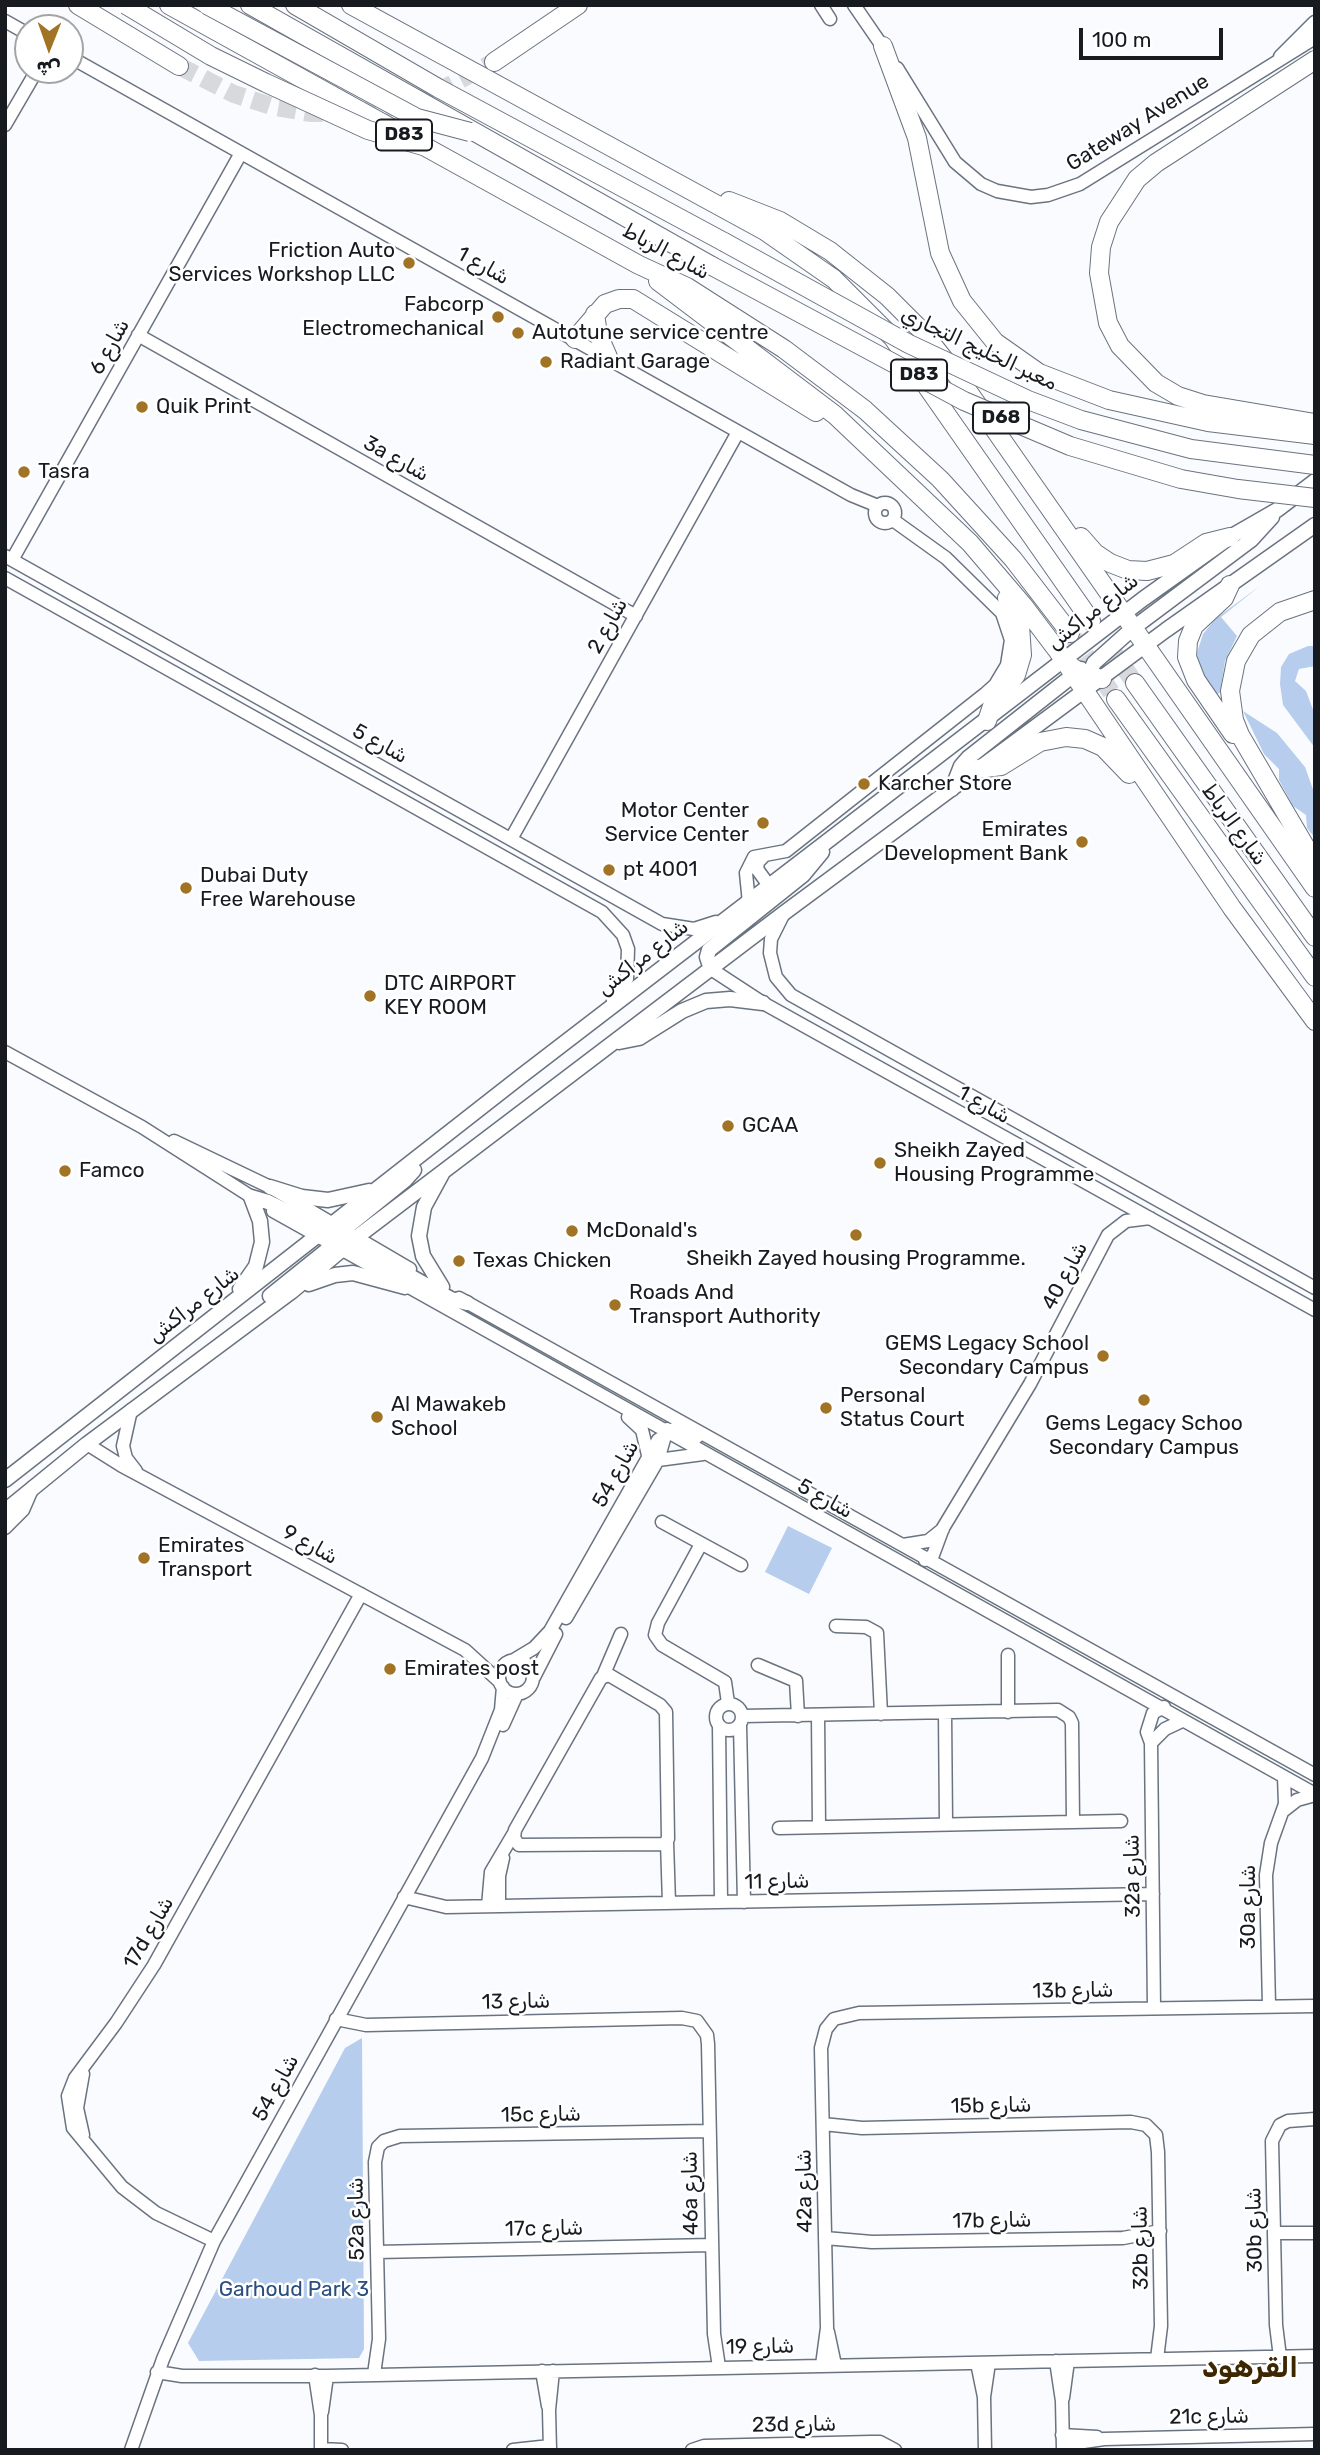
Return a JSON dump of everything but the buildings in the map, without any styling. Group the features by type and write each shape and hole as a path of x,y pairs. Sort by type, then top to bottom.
{"highway":[{"path":"78,5 179,66"},
{"path":"126,5 211,55 266,83 374,133 423,146"},
{"name":"شارع الرباط","path":"169,5 639,265 687,287 752,328 865,410 940,479 987,529 1070,633"},
{"path":"207,5 410,114 470,132"},
{"name":"شارع الرباط","path":"250,5 470,132 712,266"},
{"name":"شارع الرباط","path":"295,5 450,94 723,242"},
{"name":"D83","path":"351,5 801,253 865,307 912,364 1091,621"},
{"path":"494,62 578,5"},
{"path":"883,46 917,138 940,253 962,301 995,342 1039,373 1109,400 1208,422 1315,435"},
{"path":"1315,60 1156,163 1137,179 1121,200 1101,247 1099,273 1101,298 1120,346 1156,383 1178,396 1203,404 1315,423"},
{"path":"1244,106 1315,75"},
{"path":"689,189 756,210 792,227 850,265 887,296 921,330 958,377 1315,888"},
{"name":"معبر الخليج التجاري","path":"723,242 964,372 1081,420 1191,449 1315,465"},
{"path":"639,265 835,415 970,543 1081,676 1157,796 1233,908 1315,1021"},
{"name":"D68","path":"712,266 964,401 1070,446 1181,478 1238,489 1315,498"},
{"path":"575,339 595,314 611,301 626,298 640,302 871,449"},
{"path":"595,314 598,334 608,357"},
{"path":"1054,515 1074,528 1102,559 1137,571 1165,568 1206,543 1230,537"},
{"path":"970,543 1012,606 1022,635 1022,655 1016,676 992,706 987,721"},
{"path":"1230,585 1224,598 1194,626 1188,641 1187,657 1196,680 1252,759 1315,863"},
{"path":"1252,759 1230,706 1231,676 1236,661 1251,635 1265,622 1297,604 1315,600"},
{"name":"شارع الرباط","path":"1135,683 1315,937"},
{"name":"شارع الرباط","path":"1116,699 1315,977"},
{"path":"978,769 1001,766 1048,739 1075,737 1103,747 1133,779 1157,796"}],"main road":[{"path":"1281,57 1315,23"},
{"name":"شارع مراكش","path":"5,1480 229,1304 444,1172 784,913 951,790 1081,676 1127,622 1230,537 1277,510 1315,481"},
{"path":"951,790 961,766 968,758 1081,676 1127,622 1251,540 1277,510"},
{"name":"شارع مراكش","path":"5,1511 131,1410 291,1292 380,1187 987,721 1144,646 1315,525"},
{"path":"711,969 707,957 709,950 803,875 827,842"},
{"path":"615,1043 639,1038 682,1011 706,1001 730,999 763,1003"},
{"path":"237,1332 255,1308 405,1180 421,1156"},
{"path":"442,1287 427,1265 419,1236 424,1207 444,1172"},
{"path":"270,1187 302,1197 328,1200 380,1187"},
{"path":"251,1197 268,1202 337,1237 451,1299 467,1303"},
{"path":"229,1304 260,1254 262,1231 251,1197"},
{"path":"291,1292 343,1273 362,1275 405,1287"},
{"path":"5,1491 18,1470"}],"street":[{"path":"821,5 830,19"},
{"name":"Gateway Avenue","path":"854,5 883,46 955,162 967,174 997,191 1031,197 1048,195 1080,184 1315,38"},
{"name":"شارع 1","path":"84,65 851,495 878,506 885,503 892,506 896,513 893,520 946,558 1002,613 1011,640 1007,665 995,685 786,852 767,854"},
{"path":"5,125 29,84"},
{"name":"شارع 6","path":"8,558 241,153"},
{"name":"3a شارع","path":"138,335 636,616"},
{"name":"شارع 2","path":"511,839 738,432"},
{"name":"شارع 5","path":"8,558 673,928 705,928 745,906"},
{"name":"شارع 5","path":"5,578 602,912 623,934 628,949 627,979 621,993 594,1022"},
{"path":"433,817 442,812 444,802"},
{"path":"745,906 748,864 758,854 767,854"},
{"path":"767,854 760,859 757,869 770,887"},
{"name":"شارع 1","path":"784,913 771,939 770,953 776,977 791,995 1315,1288"},
{"name":"شارع 1","path":"711,969 763,1003 1315,1310"},
{"path":"5,1052 148,1131 251,1197"},
{"path":"148,1131 270,1187 337,1237"},
{"path":"1108,1235 1123,1204 1124,1187 1120,1180"},
{"name":"شارع 40","path":"930,1559 943,1528 1008,1421 1108,1235 1126,1221 1150,1218"},
{"name":"شارع 5","path":"337,1237 405,1287 1315,1795"},
{"name":"شارع 5","path":"337,1237 442,1287 1315,1775"},
{"path":"620,1406 642,1430 653,1458 703,1454"},
{"path":"131,1410 123,1446 126,1458 136,1472"},
{"path":"664,1410 667,1432 684,1431 778,1480 804,1490"},
{"name":"شارع 54","path":"534,1677 667,1432"},
{"name":"شارع 9","path":"87,1444 115,1462 465,1650 501,1685"},
{"name":"شارع 54","path":"513,1660 534,1648 550,1631 653,1458"},
{"path":"5,1528 23,1510 33,1486"},
{"path":"810,1513 828,1517 902,1558 921,1562 930,1559"},
{"path":"662,1522 741,1565"},
{"path":"903,1545 928,1541 943,1528"},
{"path":"701,1544 658,1623 655,1635 662,1646 725,1682 728,1703"},
{"name":"17d شارع","path":"214,2241 138,2201 93,2155 73,2128 67,2106 71,2087 154,1965 361,1594"},
{"path":"835,1626 866,1626 877,1633 881,1714"},
{"path":"494,1906 489,1877 603,1676 621,1634"},
{"name":"شارع 9","path":"465,1650 513,1660"},
{"path":"1008,1656 1008,1712"},
{"path":"513,1660 529,1666 534,1677 527,1690 517,1694 501,1685 503,1667 513,1660"},
{"path":"758,1665 796,1682 798,1716"},
{"path":"603,1676 611,1676 663,1706 666,1712 669,1903"},
{"name":"شارع 54","path":"131,2450 163,2359 214,2241 482,1758 501,1710 501,1685"},
{"name":"شارع 54","path":"482,1758 493,1745 517,1694"},
{"path":"721,1902 719,1726 716,1714 721,1706 728,1703 737,1705 741,1721 744,1902"},
{"path":"1158,1708 1176,1708 1244,1743 1260,1744"},
{"name":"32a شارع","path":"1154,2008 1151,1743 1147,1727 1158,1708"},
{"path":"719,1726 732,1730 741,1721 818,1715 1058,1710 1069,1717 1073,1730 1073,1822"},
{"path":"945,1713 946,1824"},
{"path":"818,1715 819,1827"},
{"path":"1151,1743 1165,1729 1182,1721"},
{"name":"30a شارع","path":"1269,2006 1266,1875 1271,1843 1286,1796 1284,1777"},
{"path":"1283,1811 1297,1800 1315,1795"},
{"path":"779,1828 1121,1821"},
{"path":"514,1833 519,1845"},
{"path":"494,1906 503,1858 519,1845 667,1842"},
{"path":"721,1847 730,1855 738,1853 744,1847"},
{"name":"شارع 11","path":"402,1901 418,1909 1153,1894"},
{"name":"13b شارع","path":"834,2019 859,2014 1315,2006"},
{"name":"شارع 13","path":"339,2014 355,2024 682,2018 697,2021"},
{"name":"42a شارع","path":"829,2365 821,2048 826,2029 834,2019"},
{"name":"46a شارع","path":"697,2021 707,2035 714,2367"},
{"name":"30b شارع","path":"1276,2357 1274,2133 1288,2121 1315,2119"},
{"name":"15b شارع","path":"823,2129 1131,2122 1146,2125 1156,2135"},
{"name":"15c شارع","path":"378,2147 391,2137 709,2131"},
{"name":"32b شارع","path":"1156,2135 1162,2359"},
{"name":"52a شارع","path":"378,2147 375,2162 379,2374"},
{"path":"1274,2233 1315,2233"},
{"name":"17b شارع","path":"826,2242 1160,2237"},
{"name":"17c شارع","path":"377,2252 712,2245"},
{"name":"شارع 19","path":"158,2372 206,2376 321,2376 1315,2356"},
{"name":"شارع 19","path":"163,2359 206,2376"},
{"path":"1062,2361 1062,2443"},
{"path":"983,2362 985,2450"},
{"path":"513,2450 550,2448 547,2371"},
{"path":"321,2376 321,2449 342,2450"},
{"name":"21c شارع","path":"1062,2443 1104,2439 1315,2434"},
{"name":"23d شارع","path":"692,2450 704,2446 871,2442 880,2442 895,2450"}],"green space":[{"path":"1260,586 1221,617 1237,636 1225,661 1220,693 1216,694 1199,668 1197,653 1203,634 1215,619"},
{"path":"1315,646 1315,666 1299,669 1295,681 1306,691 1315,715 1315,748 1283,705 1280,684 1281,667 1289,654"},
{"path":"1243,711 1277,733 1305,767 1315,795 1315,838 1307,828 1306,815 1293,806 1279,780 1279,769 1264,754"},
{"path":"788,1526 832,1548 809,1594 765,1572"},
{"name":"Garhoud Park 3","path":"362,2038 364,2349 359,2358 199,2361 188,2343 345,2048"}],"tunnel":[{"path":"179,66 234,94 271,106 310,113 349,113 388,108 425,98 494,62"},
{"path":"1091,621 1135,683"},
{"path":"1070,633 1116,699"}],"place":[{"name":"Friction Auto Services Workshop LLC","path":"409,263"},
{"name":"Fabcorp Electromechanical","path":"498,317"},
{"name":"Autotune service centre","path":"518,333"},
{"name":"Radiant Garage","path":"546,362"},
{"name":"Quik Print","path":"142,407"},
{"name":"Tasra","path":"24,472"},
{"name":"Karcher Store","path":"864,784"},
{"name":"Motor Center Service Center","path":"763,823"},
{"name":"Emirates Development Bank","path":"1082,842"},
{"name":"pt 4001","path":"609,870"},
{"name":"Dubai Duty Free Warehouse","path":"186,888"},
{"name":"DTC AIRPORT KEY ROOM","path":"370,996"},
{"name":"GCAA","path":"728,1126"},
{"name":"Sheikh Zayed Housing Programme","path":"880,1163"},
{"name":"Famco","path":"65,1171"},
{"name":"McDonald's","path":"572,1231"},
{"name":"Sheikh Zayed housing Programme.","path":"856,1235"},
{"name":"Texas Chicken","path":"459,1261"},
{"name":"Roads And Transport Authority","path":"615,1305"},
{"name":"GEMS Legacy School Secondary Campus","path":"1103,1356"},
{"name":"Gems Legacy Schoo Secondary Campus","path":"1144,1400"},
{"name":"Personal Status Court","path":"826,1408"},
{"name":"Al Mawakeb School","path":"377,1417"},
{"name":"Emirates Transport","path":"144,1558"},
{"name":"Emirates post","path":"390,1669"}],"district":[{"name":"القرهود","path":"1250,2369"}]}
